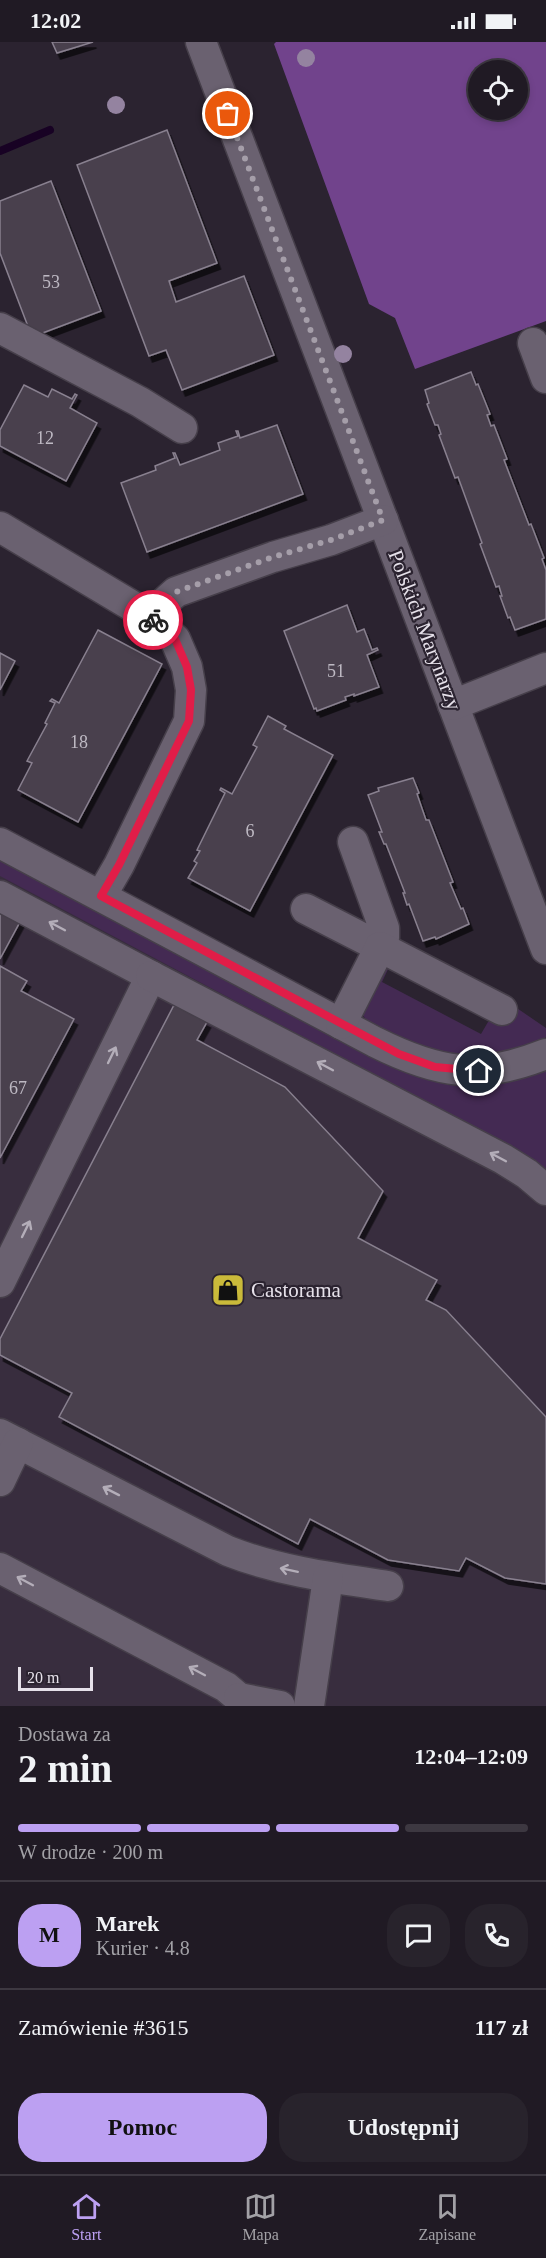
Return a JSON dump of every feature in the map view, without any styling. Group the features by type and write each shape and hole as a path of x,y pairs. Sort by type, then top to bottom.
{"street":[{"name":"Polskich Marynarzy","path":"201,42 546,949"},
{"path":"0,328 140,402 182,428"},
{"path":"532,343 546,378"},
{"path":"149,616 176,592 273,557 331,540 383,520"},
{"path":"0,526 149,616 175,639 187,667 191,690 189,721 119,865 101,896"},
{"path":"453,705 546,668"},
{"path":"341,1024 384,938 384,928 353,842"},
{"path":"0,843 408,1058 446,1069 467,1071 498,1069 546,1054"},
{"path":"0,896 503,1160 527,1174 546,1190"},
{"path":"306,909 502,1010"},
{"path":"0,1282 152,976"},
{"path":"0,1481 9,1439 228,1551 257,1562 328,1578 388,1586"},
{"path":"0,1568 212,1679 226,1687 241,1702 280,1706"},
{"path":"309,1706 328,1578"}],"shaded area":[{"path":"276,42 546,42 546,321 415,369 395,318 369,304 274,44"},
{"path":"0,858 388,1065 408,1073 436,1080 546,1068 546,1169 520,1152 0,876"},
{"path":"0,865 546,1152 546,1706 0,1706"},
{"path":"384,965 390,965 382,982 481,1034 488,1022 495,1020 508,1002 546,1028 546,1037 540,1042 516,1051 461,1058 418,1048 367,1021 362,1014"}],"building":[{"path":"52,42 93,42 57,53"},
{"path":"167,130 217,263 169,281 176,302 244,276 274,355 182,390 166,350 149,356 77,165"},
{"path":"51,181 101,311 32,337 0,253 0,201"},
{"path":"471,372 490,414 487,415 491,426 494,425 507,459 504,460 544,558 542,559 546,570 546,619 515,630 500,596 502,596 499,586 496,587 458,477 455,478 439,435 441,434 438,425 435,425 427,404 429,403 425,390"},
{"path":"24,385 48,397 52,389 72,399 75,394 77,395 70,408 97,423 66,481 0,446 0,430"},
{"path":"277,425 303,494 147,552 121,483 156,470 155,466 175,458 173,453 180,465 220,450 218,443 238,436 236,431 240,438"},
{"path":"347,605 357,632 364,629 372,650 377,648 378,650 367,655 379,687 345,697 346,700 317,711 316,708 314,709 284,631"},
{"path":"98,630 162,664 78,822 18,790 32,763 27,761 47,724 45,723 55,703 50,701 52,699 59,703"},
{"path":"0,653 15,661 0,690"},
{"path":"268,716 286,726 284,729 333,755 250,911 188,878 197,863 194,861 200,851 197,850 225,793 220,790 221,788 232,794 257,747 253,745"},
{"path":"413,778 426,820 429,820 453,882 450,883 469,924 436,939 435,937 423,941 409,904 407,905 403,893 405,893 386,844 379,832 382,832 368,795 379,791 378,788"},
{"path":"0,909 21,920 0,959"},
{"path":"0,966 27,981 21,991 74,1019 0,1158"},
{"name":"Castorama","path":"174,1005 207,1022 197,1040 285,1087 383,1191 358,1238 437,1280 426,1300 446,1310 546,1417 546,1584 505,1578 466,1558 459,1571 388,1560 310,1519 298,1544 59,1417 72,1393 0,1355 0,1339"}],"waterway":[{"path":"0,151 50,130"}],"way so far":[{"path":"153,620 149,616 176,592 273,557 331,540 383,520 228,114"}],"place":[{"name":"Castorama","path":"228,1290"}],"route":[{"path":"153,620 175,639 187,667 191,690 189,721 119,865 101,896 399,1054 435,1067 479,1071"}]}
